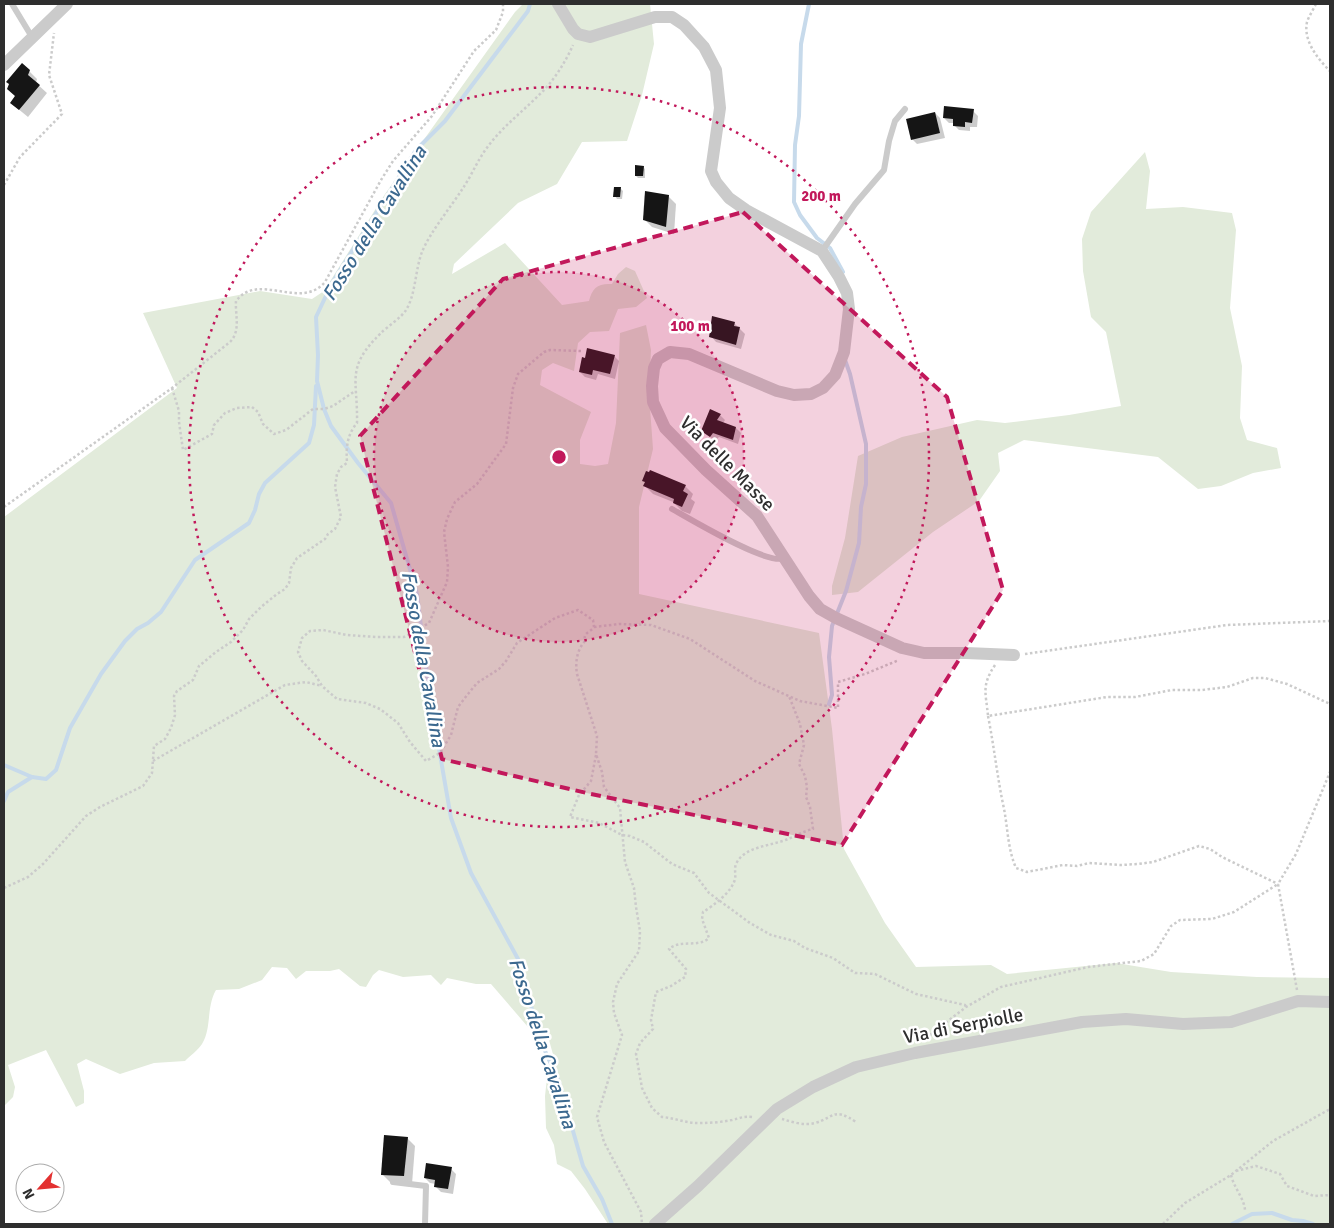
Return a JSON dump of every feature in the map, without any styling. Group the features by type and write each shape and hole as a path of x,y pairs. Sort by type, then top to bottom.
{"street":[{"path":"4,65 67,4"},
{"path":"558,4 578,34"},
{"name":"Via delle Masse","path":"578,34 590,37 655,17 672,17 684,25 704,47 716,70 720,108 711,171 716,182 729,198 746,210 822,251 847,293 849,309 844,352 835,375 823,388 811,394 794,395 777,391 689,354 670,352 658,359 654,368 652,386 653,402 665,428 706,470 757,516 809,596 820,609 902,648 924,653 1014,655"},
{"name":"Via di Serpiolle","path":"655,1224 698,1186 777,1109 813,1088 856,1067 1082,1022 1126,1019 1183,1024 1231,1022 1298,1001 1330,1002"}],"lane":[{"path":"12,4 32,37"},
{"path":"822,251 846,217 884,170 895,121 904,109"},
{"path":"672,509 758,555 776,560 782,560 785,557"},
{"path":"393,1182 426,1186 425,1224"}],"path":[{"path":"4,508 172,388 234,338 237,327 236,301 246,291 254,289 302,294 321,288 381,180 402,150 432,116 474,51 496,30 503,12 503,4"},
{"path":"1316,4 1307,23 1307,36 1320,61 1330,71"},
{"path":"4,186 20,157 62,114 49,74 56,15"},
{"path":"4,888 28,877 43,864 86,816 142,786 152,773 154,746 165,739 171,728 174,715 174,696 177,691 193,680 199,666 231,642 243,630 249,619 261,607 286,589 291,568 297,558 325,539 335,529 341,517 335,487 337,474 341,467 347,463 346,449 350,432 357,423 354,376 358,361 380,334 405,312 423,250 465,186 482,155 500,131 541,94 566,60 578,34"},
{"path":"581,351 550,350 544,352 518,374 513,388 506,444 477,484 455,502 448,519 444,532 448,567 447,582 429,623 404,636 376,637 347,635 323,630 310,631 302,638 298,652 302,661 316,676 322,686 337,698 366,703 380,709 398,723 410,742 426,761 440,753 451,735 458,707 468,694 482,680 499,670 518,643 555,618 578,610 594,620 594,627"},
{"path":"172,388 179,411 183,450 212,434 214,425 225,413 237,408 252,407 258,412 263,424 274,434 286,430 314,409 324,409 333,406 355,391"},
{"path":"1014,655 1228,626 1330,621"},
{"path":"924,653 886,664 865,674 838,682 838,708 800,701 755,680 690,639 651,624 619,624 594,627 584,636 585,641 579,649 576,665 579,682 597,736 596,754 590,780 579,795 570,817 600,822 622,835 644,842 672,864 694,873 709,893 719,901 750,923 771,934 794,941 806,948 833,958 855,972 875,974 916,994 953,1002 966,1007"},
{"path":"999,654 997,663 987,677 985,684 988,716 1000,776 1000,794 1004,805 1011,856 1016,868 1027,872 1063,865 1077,866 1089,862 1121,865 1138,864 1153,862 1199,846 1210,849 1222,857 1278,884"},
{"path":"988,716 1107,697 1135,697 1172,690 1202,690 1227,687 1253,678 1265,678 1282,682 1330,704"},
{"path":"153,761 285,685 306,682 322,686"},
{"path":"752,1118 744,1116 723,1122 700,1124 662,1117 652,1108 642,1088 636,1054 640,1043 653,1029 651,1020 656,992 671,986 685,976 686,969 668,948 674,944 705,942 709,938 702,919 703,912 715,906 732,886 735,879 736,863 744,855 768,844 788,840 813,828 810,807 806,797 805,776 799,764 804,745 800,724 789,696"},
{"path":"596,754 602,772 604,787 620,808 625,862 634,888 640,931 639,951 617,984 613,1002 614,1013 622,1036 597,1117 604,1142 641,1212 642,1224"},
{"path":"915,1054 924,1040 966,1007 1001,987 1088,967 1140,961 1154,954 1171,926 1180,920 1212,919 1234,912 1278,884 1296,854 1330,772"},
{"path":"1278,884 1298,1001"},
{"path":"1163,1224 1185,1203 1231,1175 1273,1141 1330,1109"},
{"path":"771,1116 799,1124 814,1124 830,1115 844,1114 856,1122"},
{"path":"1235,1172 1256,1166 1280,1174 1288,1186 1314,1196 1330,1196"},
{"path":"1231,1175 1246,1210"}],"highlighted area":[{"path":"743,212 947,397 1003,590 842,845 591,794 442,759 360,436 503,279"}],"green space":[{"path":"523,4 650,4 654,44 642,95 627,141 582,142 557,184 518,203 454,264 452,274 505,243 562,305 589,301 596,287 603,284 612,284 618,274 626,267 635,271 647,298 636,307 618,309 609,331 590,332 578,343 574,371 553,363 542,370 540,385 591,412 580,440 580,464 595,466 608,464 616,423 620,333 646,325 651,350 649,394 653,449 639,507 639,594 819,633 832,729 844,849 885,923 916,967 991,965 1007,974 1116,963 1171,972 1257,977 1330,978 1330,1224 608,1224 571,1171 557,1164 554,1145 546,1128 545,1096 547,1078 554,1058 549,1040 534,1034 491,984 476,984 447,978 441,985 431,975 403,977 379,970 373,975 366,987 360,986 339,969 306,971 296,979 287,968 272,967 262,980 239,989 216,990 211,1003 205,1038 185,1061 154,1063 120,1074 86,1059 77,1064 84,1091 84,1103 76,1107 46,1050 8,1065 15,1087 13,1097 4,1106 4,517 177,388 143,313 260,291 312,299 324,291 385,194 515,12"},
{"path":"1145,152 1150,171 1146,209 1183,207 1232,213 1236,230 1230,308 1242,366 1240,418 1247,440 1277,448 1281,468 1253,473 1221,486 1198,489 1158,457 1024,440 998,453 1000,471 979,501 933,532 858,592 832,595 832,586 845,538 858,456 902,437 977,420 1005,423 1121,406 1106,332 1091,317 1083,271 1082,239 1091,212"}],"building":[{"path":"22,63 30,70 28,75 40,85 19,110 10,103 15,96 7,89 9,84 6,82"},
{"path":"944,106 974,109 972,123 965,122 965,127 953,126 953,119 943,118"},
{"path":"935,112 940,133 911,140 906,119"},
{"path":"635,165 644,166 643,176 635,176"},
{"path":"614,187 621,187 620,197 613,197"},
{"path":"645,191 669,195 666,227 643,220"},
{"path":"712,316 735,322 734,326 740,327 736,345 709,337"},
{"path":"587,348 615,355 610,374 593,370 592,375 579,372 582,357 585,358"},
{"path":"710,409 721,414 717,420 736,427 733,440 713,433 710,437 701,431"},
{"path":"650,470 686,485 683,491 688,494 682,507 673,503 674,499 643,486 645,482 642,481 646,471 649,472"},
{"path":"384,1135 408,1137 404,1176 381,1175"},
{"path":"426,1163 452,1167 448,1189 434,1187 435,1180 424,1178"}],"waterway":[{"name":"Fosso della Cavallina","path":"530,4 528,11 445,121 416,150 332,283 316,317 317,381 324,409 331,426 391,503 417,594 429,691 451,818 471,873 518,959 541,1042 559,1082 583,1166 602,1199 612,1224"},
{"path":"809,4 801,44 799,116 795,145 794,202 800,215 817,238 830,248 843,272"},
{"path":"829,704 832,695 829,657 832,626 846,591 859,543 861,507 866,484 866,444 845,360"},
{"path":"4,765 32,777 46,779 56,770 70,728 101,674 125,641 137,629 161,612 195,560 249,523 265,483 309,443 314,425 316,386"},
{"path":"4,801 8,792 32,777"},
{"path":"1232,1224 1252,1214 1272,1213 1292,1220 1313,1224"}]}
